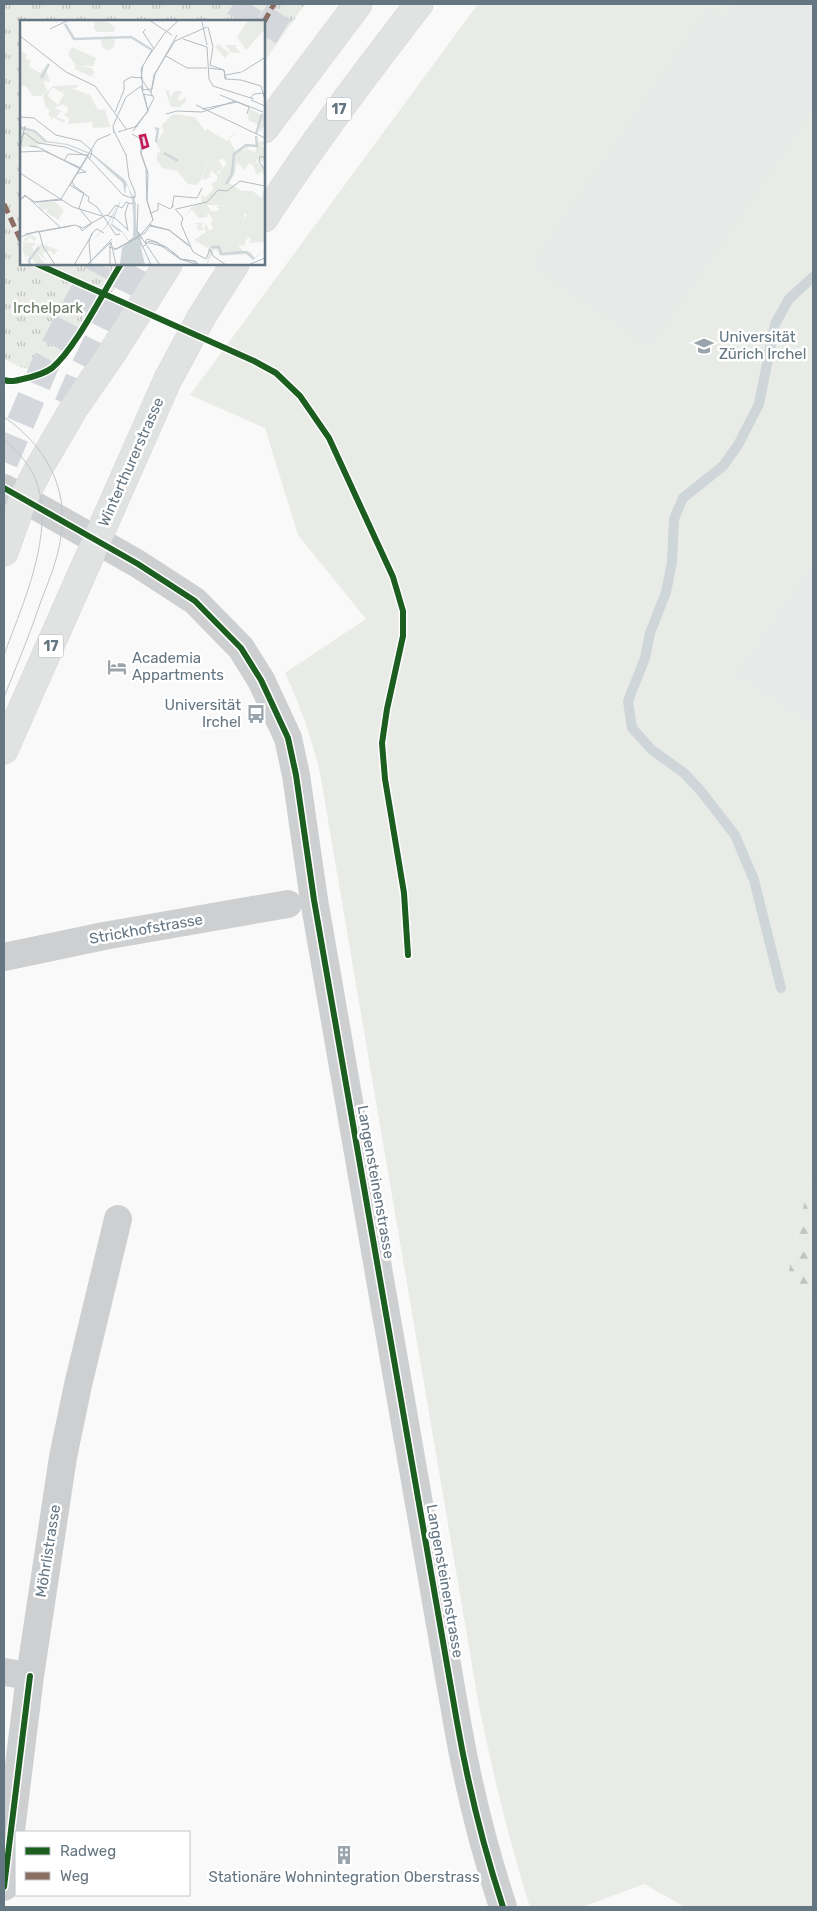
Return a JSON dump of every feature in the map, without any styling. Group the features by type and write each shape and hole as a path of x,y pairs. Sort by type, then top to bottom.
{"main road":[{"path":"265,128 358,4"},
{"name":"17","path":"265,216 294,171 419,4"},
{"path":"4,552 14,494 114,350 167,265"},
{"name":"Winterthurerstrasse","path":"4,750 168,380 202,316 234,265"}],"street":[{"name":"Langensteinenstrasse","path":"14,494 138,564 195,601 241,648 261,680 288,738 296,775 314,900 458,1731 485,1852 503,1907"},
{"name":"Strickhofstrasse","path":"4,957 104,936 288,904"},
{"name":"Möhrlistrasse","path":"4,1887 17,1674 78,1385 118,1219"}],"shaded area":[{"name":"Universität Zürich Irchel","path":"633,4 813,4 813,561 505,281"},
{"path":"813,564 813,727 735,674"}],"green space":[{"name":"Irchelpark","path":"4,4 305,4 265,61 265,20 20,20 20,265 129,265 89,327 62,356 48,365 33,369 21,367 4,359"},
{"path":"478,4 735,4 725,19 709,8 532,265 650,347 813,109 813,564 735,674 813,727 813,1180 809,1182 788,1275 813,1294 813,1907 685,1907 644,1884 582,1907 530,1907 502,1807 479,1706 320,773 305,722 285,673 366,619 298,535 265,428 190,395"},
{"path":"813,1180 813,1294 788,1275 809,1182"}],"waterway":[{"path":"781,988 754,880 735,835 700,790 684,773 652,750 632,728 628,701 645,658 650,633 666,592 672,562 674,519 683,498 723,466 738,445 759,404 775,324 789,299 813,277"}],"tunnel":[{"path":"240,20 250,4"},
{"path":"265,34 284,4"},
{"path":"4,462 45,365 98,265"},
{"path":"68,405 136,265"}],"tram line":[{"path":"4,417 31,440 51,468 61,501 62,518 60,545 53,569 4,697"},
{"path":"4,439 25,462 35,478 41,499 42,521 40,544 28,591 4,655"}],"marked path":[{"path":"265,20 274,4"},
{"path":"4,204 20,239"}],"cycle path":[{"path":"39,265 254,361 276,373 300,396 329,438 393,577 403,611 403,636 387,709 382,743 385,779 404,893 408,955"},
{"path":"4,380 13,381 30,377 42,374 52,368 80,334 120,265"},
{"path":"4,488 138,564 195,601 241,648 261,680 288,738 296,775 314,900 461,1746 471,1792 503,1907"},
{"path":"4,1887 30,1676"}],"place":[{"name":"Universität Zürich Irchel","path":"704,346"},
{"name":"Academia Appartments","path":"117,667"},
{"name":"Universität Irchel","path":"256,714"},
{"name":"Stationäre Wohnintegration Oberstrass","path":"344,1855"}]}
